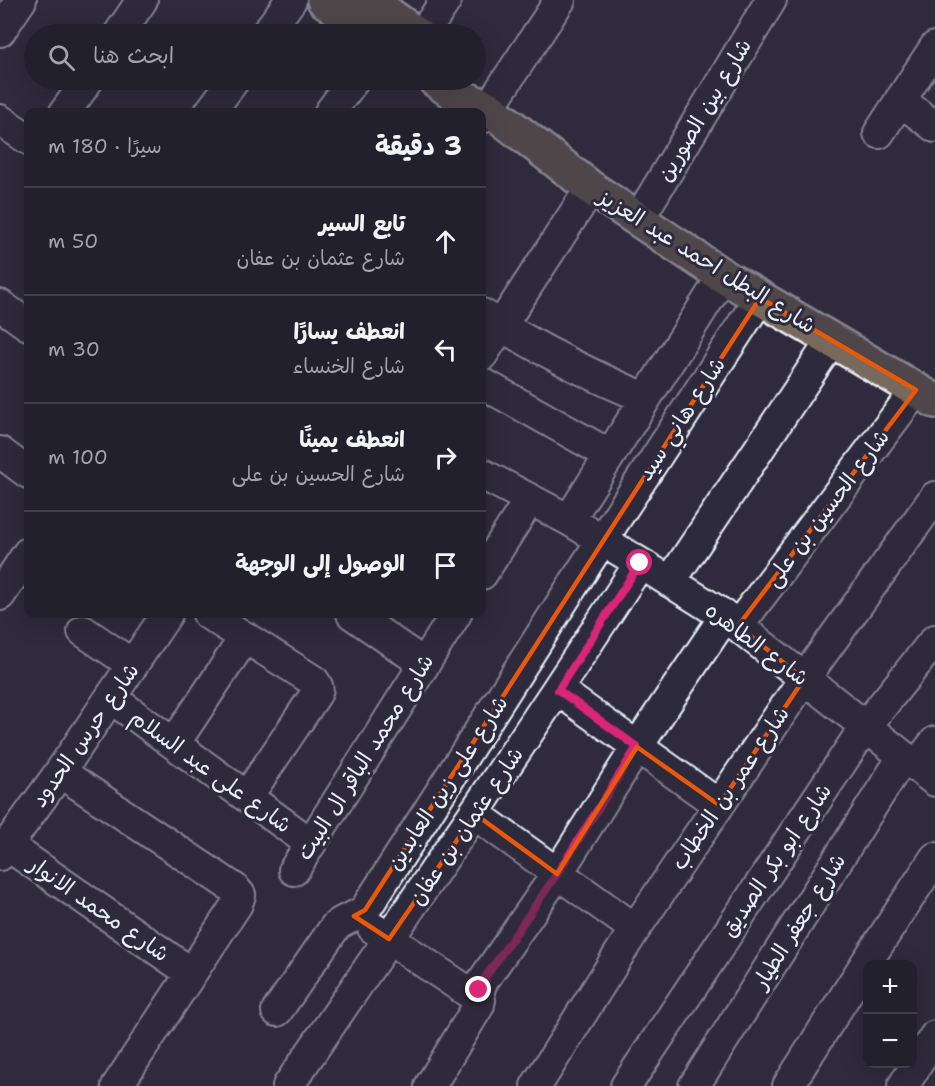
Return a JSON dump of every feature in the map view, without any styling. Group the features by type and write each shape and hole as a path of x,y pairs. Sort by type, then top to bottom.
{"main road":[{"path":"324,0 358,24"},
{"path":"369,0 402,24"},
{"name":"شارع البطل احمد عبد العزيز","path":"449,90 477,108"},
{"name":"شارع البطل احمد عبد العزيز","path":"474,90 483,108"},
{"name":"شارع البطل احمد عبد العزيز","path":"486,114 591,188 723,276 926,396"}],"street":[{"path":"0,31 21,0"},
{"path":"126,24 142,0"},
{"path":"273,24 291,0"},
{"path":"430,24 446,0"},
{"path":"486,111 560,0"},
{"name":"شارع بين الصورين","path":"638,220 758,5"},
{"path":"879,133 935,46"},
{"path":"68,108 81,90"},
{"path":"213,108 226,90"},
{"path":"333,108 346,90"},
{"path":"900,100 935,127"},
{"path":"0,121 24,136"},
{"path":"486,339 491,320 591,188"},
{"path":"568,520 723,276"},
{"name":"شارع هاني سيد","path":"602,540 760,298"},
{"path":"0,305 24,322"},
{"path":"491,320 569,364 645,398"},
{"path":"670,582 832,340"},
{"path":"486,384 609,455"},
{"name":"شارع الحسين بن على","path":"430,1086 477,1009 482,982 557,874 637,747 731,621 926,396"},
{"path":"0,452 24,470"},
{"name":"شارع الطاهره","path":"486,476 602,540 731,621 918,768"},
{"name":"شارع عمر بن الخطاب","path":"536,1086 635,929 804,679 935,497"},
{"path":"486,568 530,499"},
{"name":"شارع على زين العابدين","path":"277,1011 334,927 340,921 365,910 602,540"},
{"path":"0,595 24,559"},
{"name":"شارع عثمان بن عفان","path":"288,1086 475,814 640,563"},
{"name":"شارع حرس الحدود","path":"4,850 164,618"},
{"path":"214,618 314,681 318,690 247,797"},
{"path":"358,618 423,663"},
{"name":"شارع محمد الباقر ال البيت","path":"294,870 453,618"},
{"path":"83,631 134,664"},
{"path":"174,744 245,637"},
{"name":"شارع ابو بكر الصديق","path":"626,1086 865,727 935,640"},
{"path":"558,690 719,805"},
{"name":"شارع على عبد السلام","path":"111,698 310,843"},
{"name":"شارع جعفر الطيار","path":"694,1086 935,742"},
{"path":"60,772 235,889 240,895 237,904 117,1086"},
{"path":"475,814 635,929"},
{"name":"شارع محمد الانوار","path":"4,850 191,973"},
{"path":"788,1086 935,858"},
{"path":"354,916 480,1000"},
{"path":"903,1086 935,1036"}],"highlighted area":[{"path":"760,298 916,390 738,626 804,679 719,805 637,747 557,874 475,814 389,939 354,916 365,910"}],"route":[{"path":"479,990 482,982 557,874 637,747 558,690 640,563"}]}
